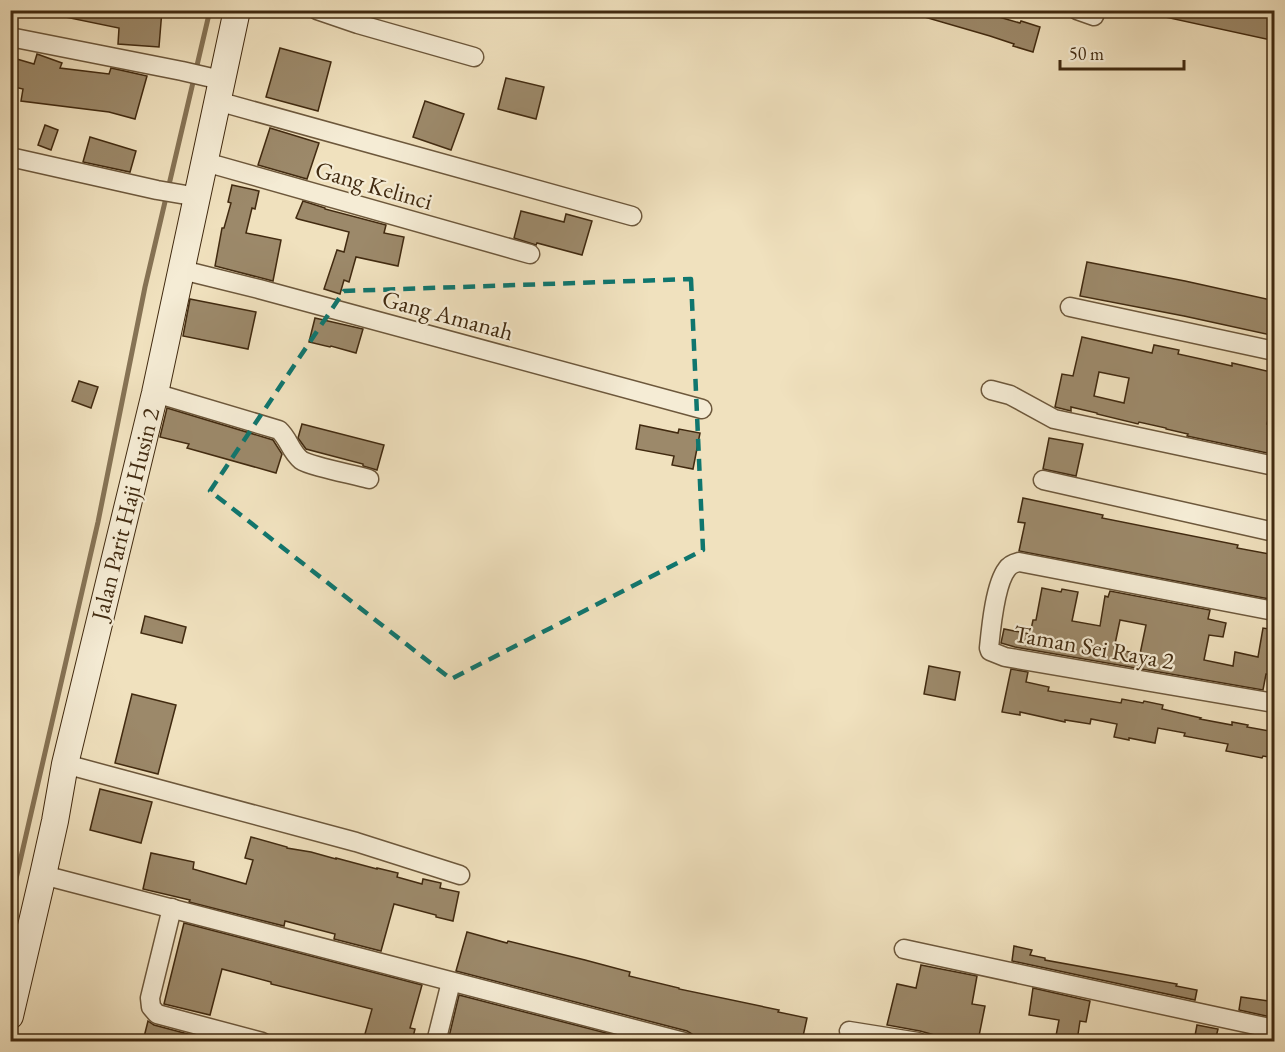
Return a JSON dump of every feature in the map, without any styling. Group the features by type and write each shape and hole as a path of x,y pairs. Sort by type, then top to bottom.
{"street":[{"name":"Jalan Parit Haji Husin 2","path":"10,1016 44,875 65,764 182,270 187,195 205,162 214,85 237,10"},
{"path":"317,10 474,57"},
{"path":"10,37 182,71 214,85 632,216"},
{"path":"10,156 187,195"},
{"name":"Gang Kelinci","path":"205,162 530,254"},
{"name":"Gang Amanah","path":"182,270 702,409"},
{"path":"1071,307 1275,351"},
{"path":"991,390 1010,394 1054,419 1275,466"},
{"path":"154,393 279,430 285,435 292,452 303,462 369,479"},
{"path":"1043,480 1275,532"},
{"name":"Taman Sei Raya 2","path":"1275,612 1013,565 999,582 989,648 990,651 1005,657 1275,703"},
{"path":"65,764 356,842 460,875"},
{"path":"44,875 684,1041"},
{"path":"172,908 150,998 151,1007 157,1014 262,1041"},
{"path":"904,949 1275,1029"},
{"path":"436,1041 451,982"},
{"path":"849,1031 918,1041"}],"highlighted area":[{"path":"691,279 703,550 451,679 210,491 344,291"}],"building":[{"path":"66,10 162,10 159,47 118,44 119,28 65,17"},
{"path":"914,10 985,10 993,13 992,15 1040,27 1033,52 990,36 914,14"},
{"path":"1166,10 1268,10 1275,12 1275,41 1165,17"},
{"path":"280,48 331,62 318,111 266,97"},
{"path":"37,54 62,63 60,68 109,74 111,68 147,76 135,119 109,112 21,101 23,89 10,86 10,57 34,64"},
{"path":"506,78 544,87 536,119 498,109"},
{"path":"425,101 464,114 451,150 413,137"},
{"path":"45,125 58,130 51,150 38,145"},
{"path":"270,128 319,143 307,179 258,165"},
{"path":"90,137 136,151 130,172 83,162"},
{"path":"232,185 259,191 246,233 281,240 273,281 215,266 222,228 224,228 231,203 228,202"},
{"path":"303,201 386,225 384,233 404,237 398,266 356,257 349,282 344,280 340,294 324,289 337,250 344,252 349,232 296,218"},
{"path":"521,211 564,222 566,214 592,221 582,255 514,238"},
{"path":"1087,262 1275,301 1275,336 1080,296"},
{"path":"190,299 256,312 248,349 183,336"},
{"path":"315,318 363,329 356,353 309,342"},
{"path":"1082,337 1152,353 1154,345 1179,350 1178,354 1275,373 1275,389 1267,424 1275,426 1275,443 1272,454 1187,436 1188,434 1166,428 1139,422 1138,424 1071,407 1071,411 1055,407 1062,374 1073,376","holes":["1099,372 1129,378 1124,403 1094,396"]},
{"path":"79,381 98,387 91,408 72,401"},
{"path":"167,408 273,440 282,454 276,473 187,448 189,444 160,437"},
{"path":"302,424 384,445 377,470 306,449 298,438"},
{"path":"640,425 678,433 679,429 700,433 693,469 672,465 674,456 636,449"},
{"path":"1049,438 1083,444 1076,476 1043,469"},
{"path":"1023,498 1103,515 1102,518 1238,545 1237,548 1275,555 1275,600 1019,551 1025,523 1018,522"},
{"path":"1042,588 1061,592 1062,589 1078,592 1072,621 1100,626 1105,596 1108,597 1110,591 1210,610 1208,619 1226,623 1223,637 1209,635 1204,660 1233,666 1235,652 1258,657 1263,628 1275,630 1275,675 1266,674 1263,690 1001,643 1004,629 1030,634 1033,620 1036,620","holes":["1120,620 1146,625 1140,654 1114,649"]},
{"path":"145,616 186,627 182,643 141,633"},
{"path":"929,666 960,672 955,700 924,694"},
{"path":"1011,669 1028,672 1026,682 1049,687 1048,691 1121,703 1122,699 1143,703 1144,701 1163,705 1162,709 1200,719 1232,725 1232,722 1275,732 1275,758 1263,756 1262,758 1226,751 1228,744 1184,736 1185,733 1158,728 1155,743 1114,737 1117,724 1091,719 1090,724 1065,720 1065,722 1020,712 1020,715 1002,712"},
{"path":"132,694 176,705 158,774 115,763"},
{"path":"100,789 152,802 141,843 90,830"},
{"path":"251,837 287,848 398,873 397,877 422,884 423,879 441,883 440,888 459,892 453,921 394,904 381,951 334,939 335,934 285,921 284,926 143,889 151,853 194,862 193,869 246,884 253,860 245,858"},
{"path":"184,923 422,985 410,1028 415,1029 412,1041 363,1041 372,1009 271,984 271,982 222,969 210,1015 164,1004"},
{"path":"467,932 630,972 629,976 679,989 807,1018 802,1041 740,1041 716,1037 715,1041 695,1041 692,1034 687,1031 456,971"},
{"path":"1014,946 1032,950 1030,955 1045,958 1045,960 1177,984 1176,986 1197,990 1195,1000 1012,961"},
{"path":"921,965 977,976 972,1004 985,1006 978,1041 953,1041 920,1031 887,1025 897,984 916,988"},
{"path":"1033,988 1090,1001 1086,1022 1080,1021 1077,1041 1055,1041 1059,1020 1029,1015"},
{"path":"459,995 637,1041 448,1041"},
{"path":"1241,997 1275,1002 1275,1018 1239,1010"},
{"path":"148,1021 154,1025 203,1038 202,1041 143,1041"},
{"path":"1197,1025 1218,1029 1215,1041 1194,1041"},
{"path":"1247,1035 1275,1040 1275,1041 1246,1041"}],"waterway":[{"path":"10,905 98,522 145,287 210,10"}]}
